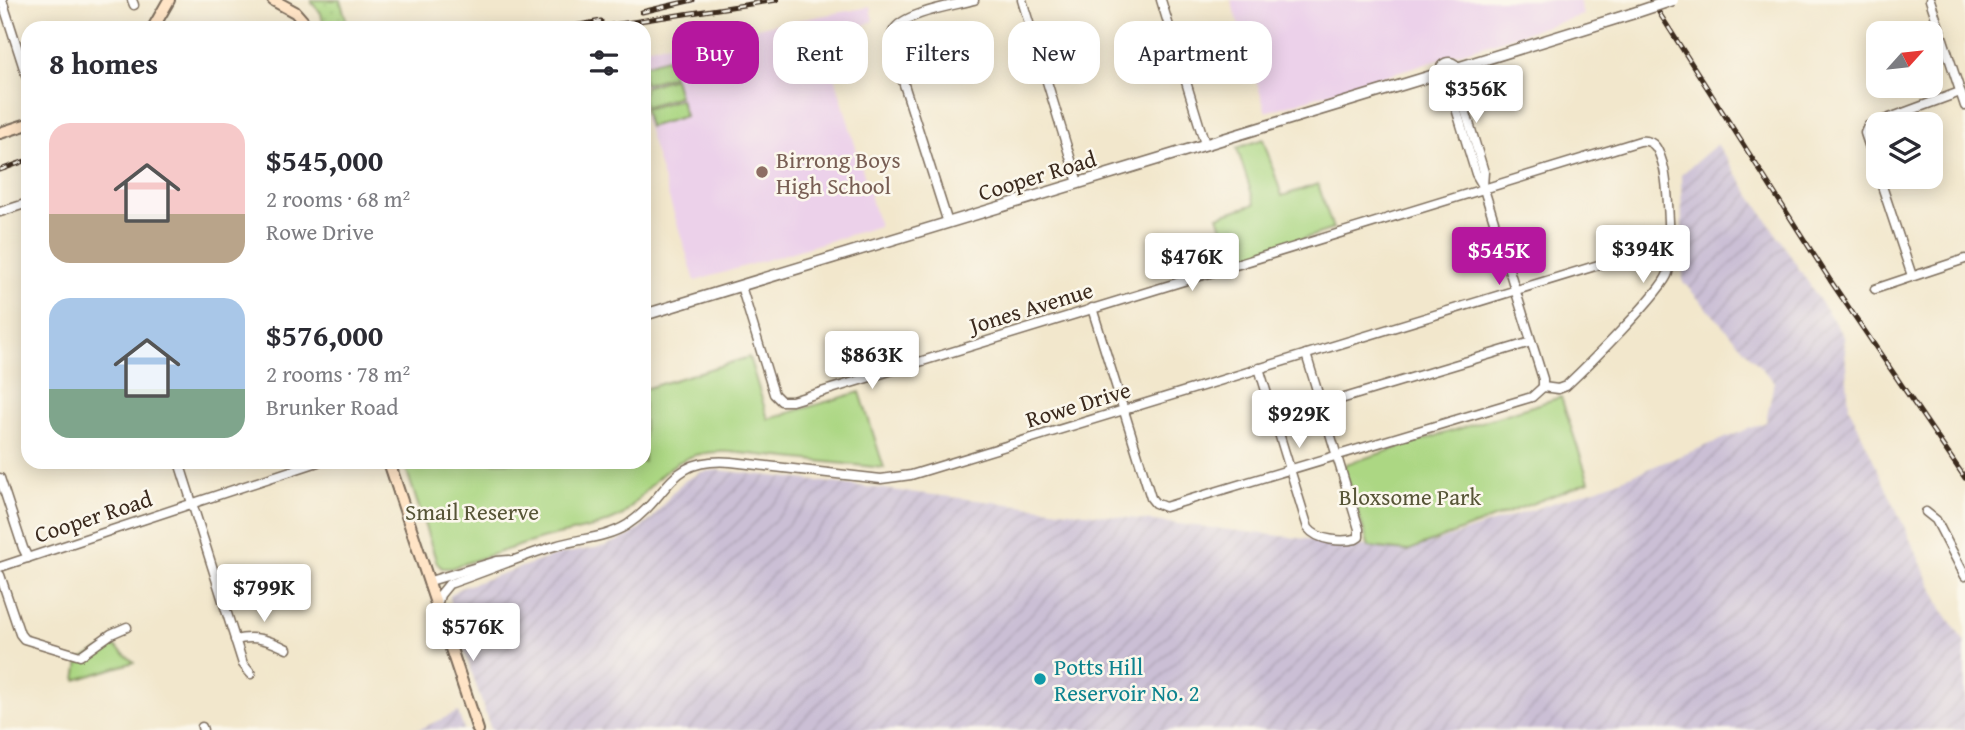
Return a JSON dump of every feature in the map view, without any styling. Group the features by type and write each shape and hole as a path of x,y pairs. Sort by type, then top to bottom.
{"main road":[{"path":"157,21 169,0"},
{"path":"273,0 295,12 303,21"},
{"path":"0,133 21,126"},
{"path":"391,469 478,730"}],"street":[{"path":"2,0 21,60"},
{"path":"947,223 892,46 892,35 901,23 918,15 944,4 974,0"},
{"path":"1022,0 1078,183"},
{"path":"1161,0 1205,144"},
{"name":"Cooper Road","path":"651,313 1205,144 1450,74 1673,0"},
{"path":"1930,0 1965,106"},
{"path":"1092,308 1151,498 1159,506 1172,506 1532,397 1543,387 1543,379 1484,187 1476,174 1450,74"},
{"path":"1906,112 1960,92"},
{"name":"Jones Avenue","path":"741,286 774,394 782,401 792,401 1640,141 1650,141 1657,147 1667,179 1668,247"},
{"path":"1883,189 1912,276"},
{"path":"0,212 21,205"},
{"path":"1543,387 1558,389 1566,386 1652,296 1668,273 1668,247"},
{"name":"Rowe Drive","path":"429,581 617,530 648,508 670,479 696,463 731,462 881,479 897,478 1515,290 1642,252 1668,247"},
{"path":"1875,289 1965,259"},
{"path":"1321,405 1531,342"},
{"path":"1259,368 1308,528 1317,536 1353,540 1359,537 1360,533 1306,354"},
{"path":"181,469 243,664 251,674"},
{"name":"Cooper Road","path":"0,567 297,469"},
{"path":"0,478 28,558"},
{"path":"1926,512 1936,520 1965,576"},
{"name":"Rowe Drive","path":"437,606 440,595 449,584 499,567 512,559"},
{"path":"0,575 24,639 80,656 111,634 127,627"},
{"path":"236,639 258,637 287,649"}],"shaded area":[{"path":"1231,0 1579,0 1583,15 1266,112 1257,84 1272,84 1272,21 1238,21"},
{"name":"Birrong Boys High School","path":"870,7 873,21 868,23 868,21 793,21"},
{"name":"Birrong Boys High School","path":"773,25 773,84 837,84 879,226 695,281 651,140 651,47 672,43 672,84 759,84 759,27"},
{"path":"1717,144 1844,337 1849,407 1943,611 1965,643 1965,730 491,730 450,607 450,596 460,588 557,555 605,546 629,536 651,520 686,480 702,472 718,470 799,479 1407,551 1607,485 1766,422 1774,382 1683,282 1681,175"},
{"path":"458,712 464,730 417,730"}],"green space":[{"path":"312,0 340,0 347,21 323,21 321,13"},
{"path":"667,58 672,76 651,82 651,63"},
{"path":"672,79 679,96 651,105 651,85"},
{"path":"680,99 685,116 651,126 651,107"},
{"path":"1263,139 1282,196 1318,184 1333,229 1233,262 1218,216 1255,204 1237,148"},
{"name":"Smail Reserve","path":"749,357 768,419 860,392 884,468 711,452 681,461 669,469 623,515 613,520 533,541 451,568 442,568 437,563 406,469 651,469 651,387"},
{"name":"Bloxsome Park","path":"1561,397 1589,482 1407,551 1369,547 1344,468 1346,464"},
{"path":"112,644 134,662 76,680 79,661"}],"railway":[{"path":"642,12 693,0"},
{"path":"639,21 777,0"},
{"path":"1651,0 1830,280 1965,478"},
{"path":"0,170 21,162"}],"place":[{"name":"Birrong Boys High School","path":"762,172"},
{"name":"Potts Hill Reservoir No. 2","path":"1040,679"}]}
